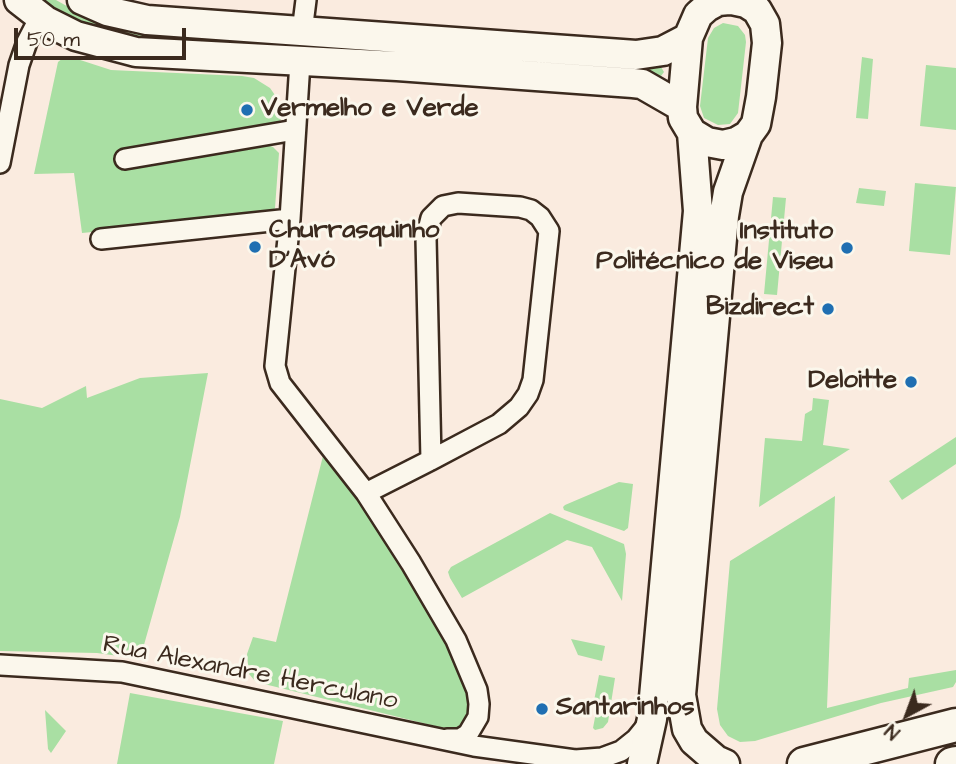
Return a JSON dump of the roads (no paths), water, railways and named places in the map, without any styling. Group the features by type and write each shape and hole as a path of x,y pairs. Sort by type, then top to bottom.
{"main road":[{"path":"804,764 956,725"}],"street":[{"path":"82,0 107,11 147,20 636,55 663,51 706,7 718,1 743,3 765,24 765,68 758,120 748,135 728,192 724,216 681,695 687,729 694,741 716,760 725,764"},
{"path":"302,32 306,0"},
{"path":"0,163 19,65 27,42 29,8 76,36 136,52 397,66 634,83 642,84 682,107"},
{"path":"642,764 652,719 699,200 692,133 683,118 682,107 697,18"},
{"path":"300,62 290,219 275,366 280,383 290,397 366,493 456,640 477,690 478,717 468,734 460,739 447,739"},
{"path":"125,159 295,130"},
{"path":"692,133 708,142 723,145 748,135"},
{"path":"366,493 431,460 499,424 519,407 528,394 533,380 549,231 540,217 531,210 458,203 443,206 431,218 426,239 431,460"},
{"path":"101,239 290,219"},
{"name":"Rua Alexandre Herculano","path":"0,665 122,672 474,746 575,760 602,758 621,751 636,739 652,719"}],"place":[{"name":"Vermelho e Verde","path":"247,110"},
{"name":"Churrasquinho D'Avó","path":"255,247"},
{"name":"Instituto Politécnico de Viseu","path":"847,248"},
{"name":"Bizdirect","path":"828,309"},
{"name":"Deloitte","path":"911,382"},
{"name":"Santarinhos","path":"542,709"}]}
